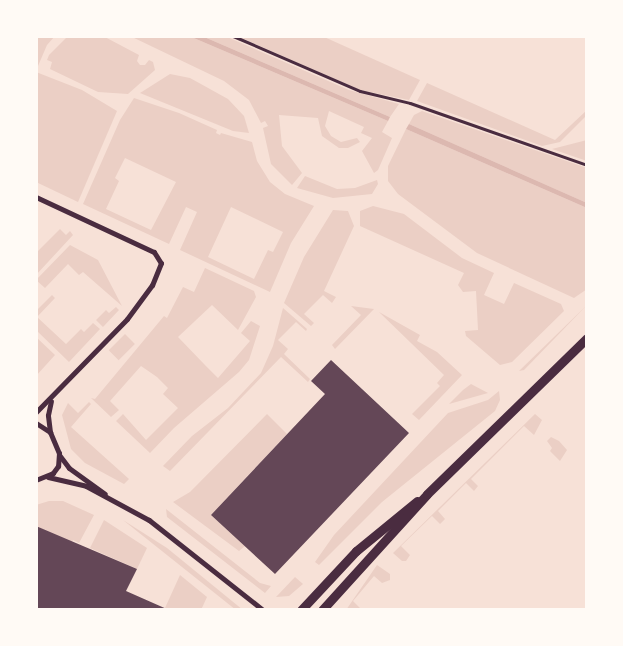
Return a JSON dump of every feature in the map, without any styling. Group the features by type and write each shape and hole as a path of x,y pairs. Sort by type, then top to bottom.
{"street":[{"path":"36,197 154,252 161,263 152,285 127,319 52,398 36,412"},
{"path":"324,608 427,494 587,338"},
{"path":"52,398 48,415 50,432 59,453 69,468 109,498"},
{"path":"36,423 50,432"},
{"path":"48,477 58,466 59,453"},
{"path":"36,480 48,477 77,483 109,498 166,532 263,610"},
{"path":"301,610 356,551 427,494"}],"path":[{"path":"233,36 360,91 410,103 587,164"}],"shaded area":[{"path":"36,36 55,36 47,45 38,66"},
{"path":"68,36 103,36 139,55 137,61 140,65 145,65 149,60 153,62 155,70 128,94 98,92 50,69 52,62 47,60 49,55"},
{"path":"130,36 189,36 388,121 382,132 392,138 378,170 374,173 362,151 372,138 361,133 364,127 329,111 325,126 331,136 341,142 357,138 360,142 348,148 339,148 322,136 318,118 279,115 282,146 302,173 292,185 271,164 263,128 268,126 265,121 261,123 249,100 224,81"},
{"path":"189,36 202,36 390,117 388,121"},
{"path":"202,36 225,36 349,90 399,104 390,117"},
{"path":"237,36 322,36 420,80 409,100 360,90"},
{"path":"36,72 82,90 117,111 78,202 36,182"},
{"path":"170,74 190,78 228,99 244,116 249,133 233,131 140,93"},
{"path":"427,83 555,140 587,110 587,115 560,142 542,146 417,101"},
{"path":"134,98 179,113 217,130 216,133 220,135 221,133 252,142 257,161 270,182 285,194 314,206 291,243 270,292 180,250 197,212 186,207 169,244 83,204 120,120","holes":["125,158 176,182 151,230 106,209 119,181 115,178","231,207 283,232 273,252 268,250 254,279 208,257"]},
{"path":"422,111 587,168 587,203 409,124 414,115"},
{"path":"409,124 587,203 587,208 406,129"},
{"path":"406,129 587,208 587,289 574,298 477,253 398,194 388,181 388,166"},
{"path":"587,140 587,161 552,149"},
{"path":"305,176 337,189 355,188 377,180 378,184 372,194 333,198 297,188"},
{"path":"373,206 404,214 462,258 494,273 484,295 504,304 514,283 561,304 564,311 512,362 500,365 466,336 465,331 478,330 476,291 463,292 458,285 464,273 360,226 360,211"},
{"path":"333,210 348,211 354,226 324,291 336,297 332,303 323,295 304,314 314,323 311,326 284,303 304,257"},
{"path":"60,229 66,235 70,231 73,235 36,275 36,253"},
{"path":"70,245 98,260 122,306 83,272 79,275 68,264 45,288 36,280"},
{"path":"205,268 254,291 256,297 238,330 212,305 178,337 218,378 250,341 241,333 251,321 260,326 249,360 239,372 174,428 150,453 116,421 123,414 146,440 178,408 163,394 168,388 157,377 141,366 110,401 119,410 111,417 91,398 95,399 164,316 167,318 183,287 194,292"},
{"path":"52,295 55,298 37,317 66,344 81,329 84,332 93,323 100,329 69,362 36,330 36,311"},
{"path":"587,305 524,370 519,371"},
{"path":"351,306 374,309 335,349 332,345 361,315"},
{"path":"116,307 119,310 103,327 96,320 106,310 109,313"},
{"path":"283,308 307,329 306,331 296,322 278,340 288,349 284,354 310,379 308,382 281,357 170,471 163,466 192,436 228,408 261,373 273,346"},
{"path":"379,312 420,335 417,341 437,352 462,375 419,420 412,414 440,386 437,383 444,375"},
{"path":"125,334 135,344 119,360 109,350"},
{"path":"36,337 55,355 36,376"},
{"path":"471,384 488,393 449,404 463,390"},
{"path":"499,391 500,400 495,411 382,502 319,565 315,562 334,535 448,413 488,400"},
{"path":"89,402 91,404 71,427 129,479 124,484 85,463 71,449 62,415 68,403 78,413"},
{"path":"267,414 287,434 211,515 245,546 239,551 173,502 190,492"},
{"path":"535,414 542,420 534,435 524,426 471,479 478,486 474,491 466,483 438,511 445,519 440,524 432,516 401,546 410,555 406,561 402,561 393,553"},
{"path":"551,437 559,441 567,450 560,461 550,451 552,448 547,441"},
{"path":"49,501 63,501 94,515 79,543 73,540 71,543 36,526 36,505"},
{"path":"166,509 260,583 271,586 265,593 167,517"},
{"path":"104,520 147,548 137,569 90,548"},
{"path":"123,520 167,548 243,610 236,610"},
{"path":"377,565 390,574 390,580 382,583 374,576 353,601 362,610 346,610"},
{"path":"180,575 207,597 201,610 165,608"},
{"path":"295,577 303,584 289,596 276,597"}],"building":[{"path":"331,360 409,433 275,574 211,515 325,394 311,381"},
{"path":"36,526 137,569 126,591 169,610 36,610"}]}
